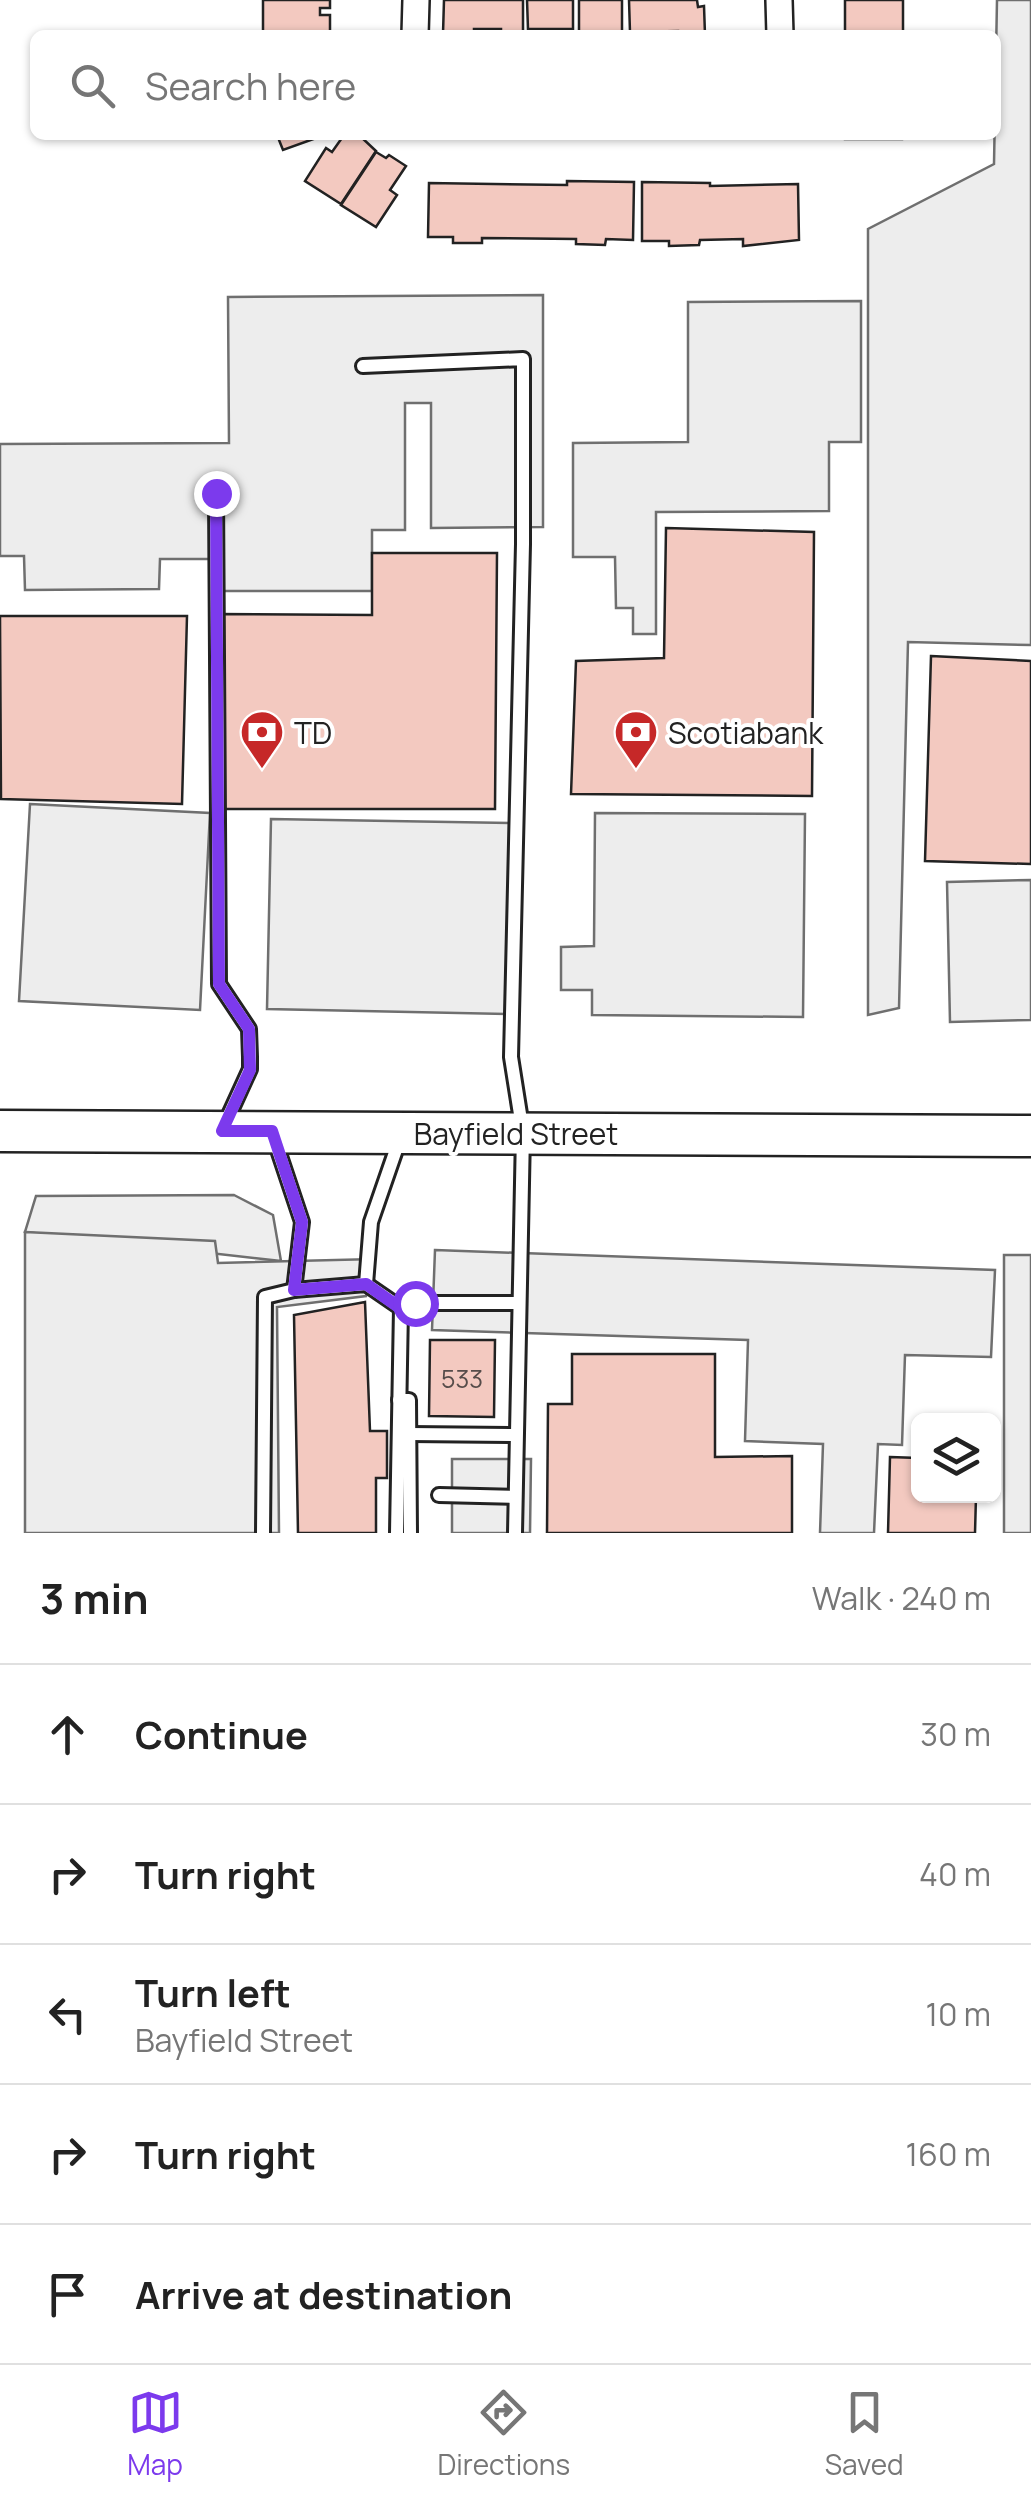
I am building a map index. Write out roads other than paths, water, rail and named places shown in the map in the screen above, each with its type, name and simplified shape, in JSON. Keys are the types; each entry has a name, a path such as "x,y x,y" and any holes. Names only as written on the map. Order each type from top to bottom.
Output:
{"main road":[{"name":"Bayfield Street","path":"0,1131 1031,1136"}],"street":[{"path":"416,0 416,30"},
{"path":"779,0 780,30"}],"lane":[{"path":"363,366 523,359 523,544 511,1057 523,1133 515,1533"},
{"path":"216,493 219,984 249,1029 250,1070 222,1131"},
{"path":"272,1131 302,1222 294,1290"},
{"path":"366,1284 372,1222 402,1132"},
{"path":"263,1533 265,1297 294,1290 366,1284 400,1308"},
{"path":"400,1308 415,1303 518,1304"},
{"path":"397,1533 400,1308"},
{"path":"399,1400 409,1400 410,1533"},
{"path":"409,1434 516,1435"},
{"path":"439,1495 514,1497"}],"place":[{"name":"TD","path":"262,770"},
{"name":"Scotiabank","path":"636,770"}]}
